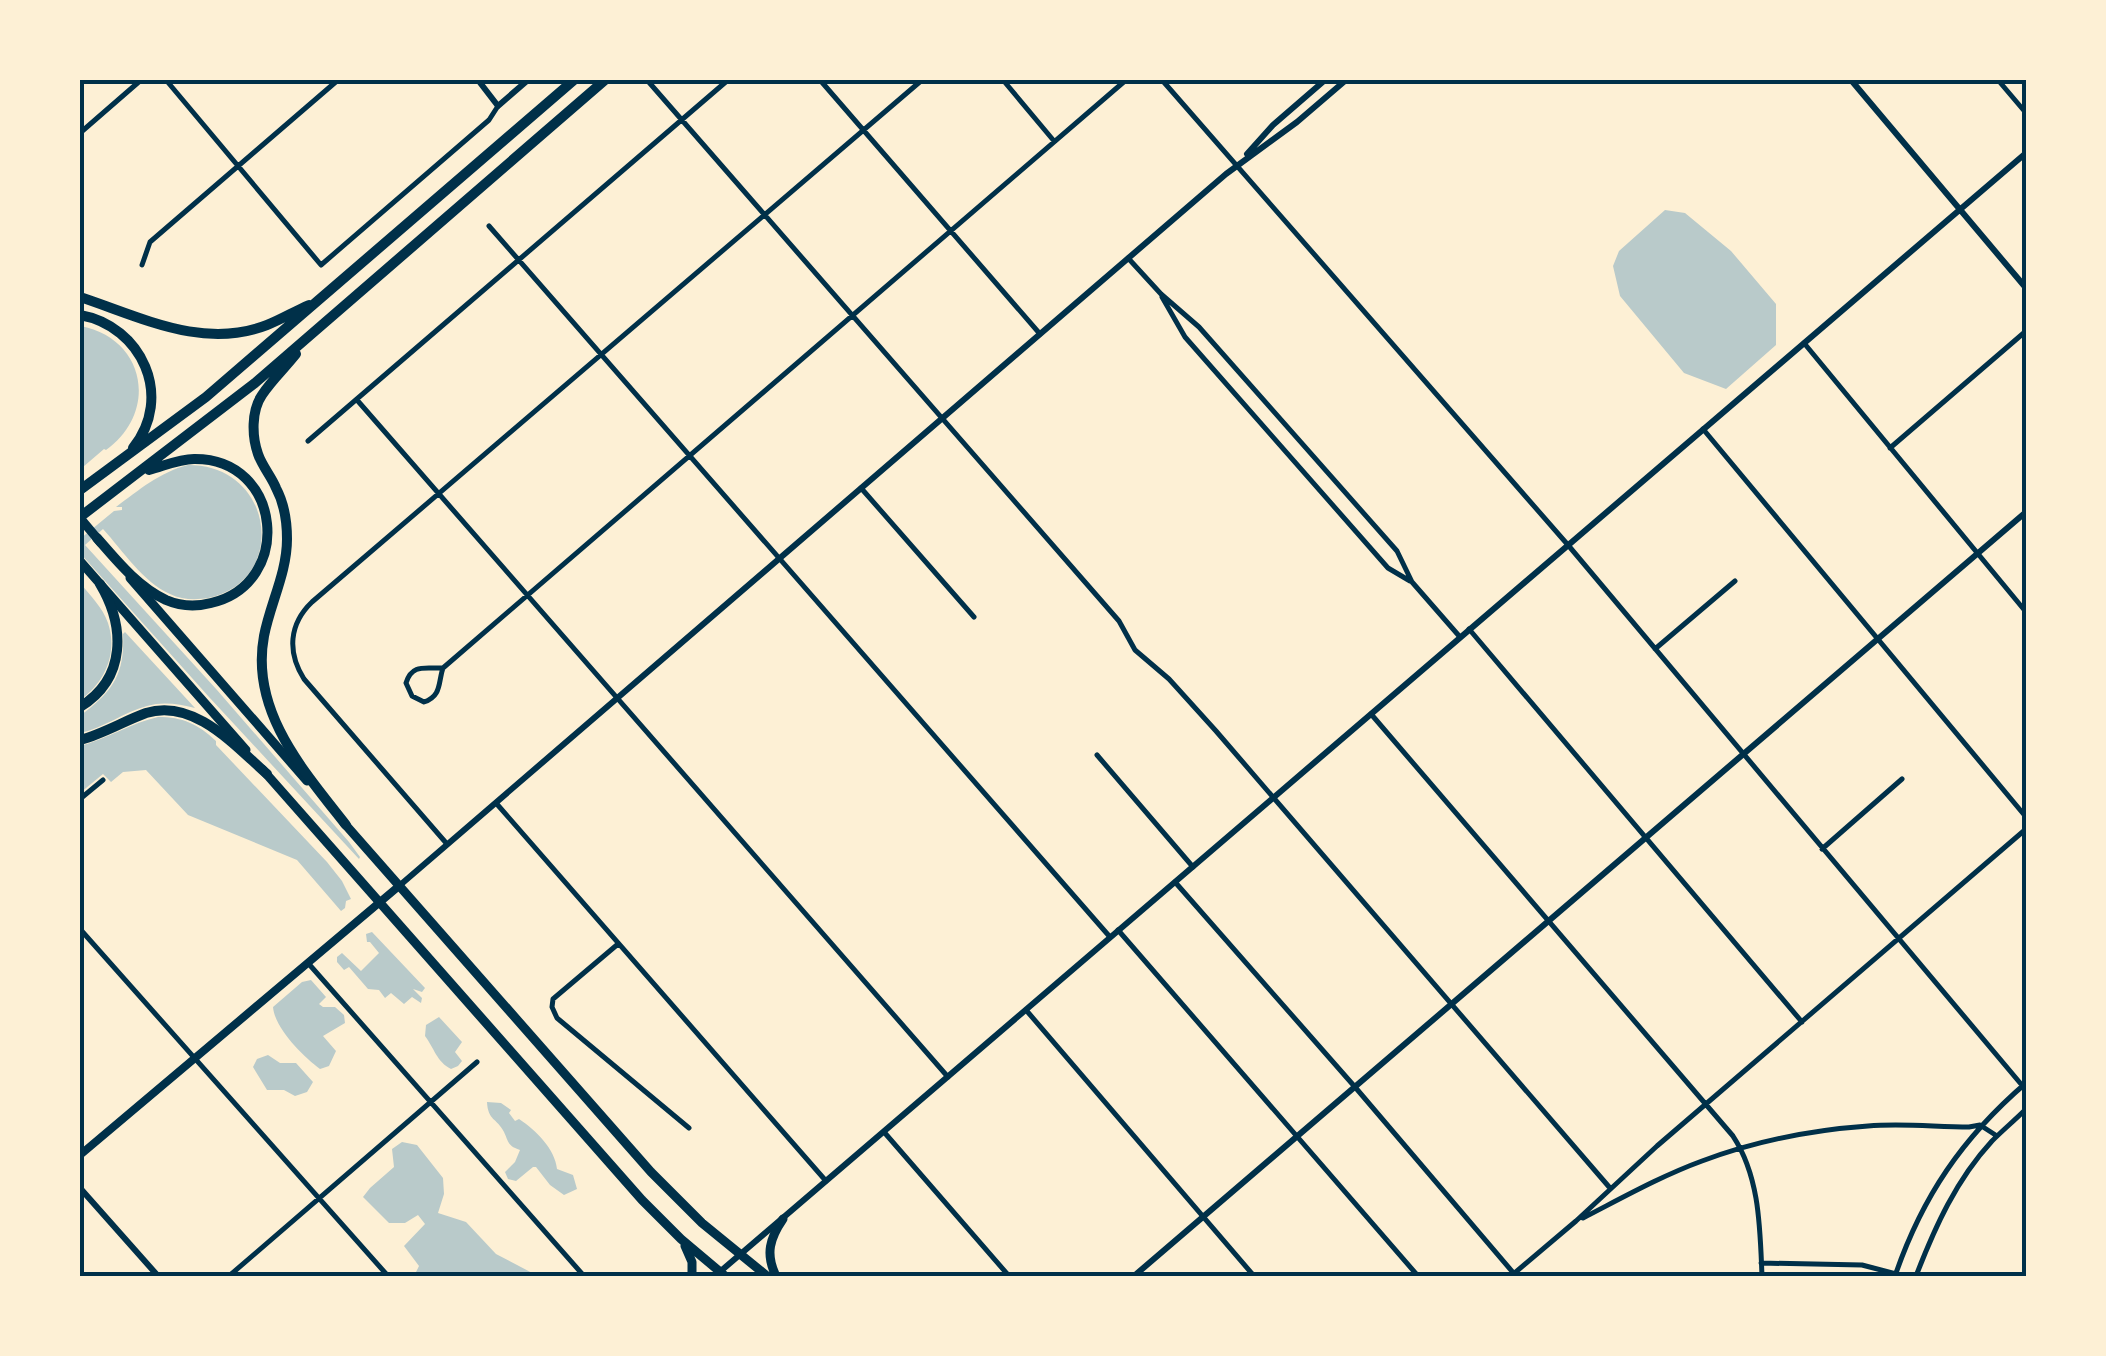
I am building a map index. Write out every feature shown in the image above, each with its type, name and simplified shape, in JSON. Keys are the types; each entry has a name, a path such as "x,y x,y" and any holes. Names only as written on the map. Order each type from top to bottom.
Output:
{"highway":[{"path":"540,109 562,80"},
{"path":"80,490 206,397 574,80"},
{"path":"139,473 183,460 221,462 238,471 254,487 266,513 268,540 258,568 243,587 209,604 183,605 165,599 118,563 80,518 306,340 606,80"},
{"path":"80,297 201,335 234,334 266,325 320,300"},
{"path":"80,315 120,330 136,349 147,372 151,396 148,421 124,458"},
{"path":"306,340 256,407 254,435 258,455 280,499 287,540 266,630 262,675 280,733 346,825"},
{"path":"97,538 650,1172 702,1224 767,1276"},
{"path":"80,562 615,1170 720,1275"},
{"path":"80,707 106,683 118,646 116,622 100,584"},
{"path":"80,740 152,711 185,712 216,730 267,774"},
{"path":"776,1276 769,1250 783,1218"},
{"path":"682,1239 692,1262 692,1276"}],"main road":[{"path":"80,1155 399,886"}],"street":[{"path":"80,133 141,80"},
{"path":"166,80 321,265 489,120 498,106 528,80"},
{"path":"142,265 150,242 338,80"},
{"path":"478,80 498,106"},
{"path":"647,80 1119,620 1135,650 1169,679 1610,1188"},
{"path":"308,441 728,80"},
{"path":"820,80 1040,334"},
{"path":"448,845 304,679 296,665 293,647 299,617 922,80"},
{"path":"1004,80 1054,141"},
{"path":"443,668 420,667 410,673 406,683 412,696 424,702 432,698 440,687 443,668 1126,80"},
{"path":"1162,80 1568,545 2025,1086 1980,1126 1932,1190 1910,1235 1898,1275 1862,1265 1761,1263"},
{"path":"1236,166 1274,125 1325,80"},
{"path":"399,886 1236,166 1346,80"},
{"path":"1850,80 2026,288"},
{"path":"1998,80 2026,113"},
{"path":"720,1275 2026,153"},
{"path":"489,226 1110,937"},
{"path":"1128,258 1161,294 1199,326 1397,551 1412,582 1460,637"},
{"path":"1161,294 1184,337 1388,568 1412,582"},
{"path":"1890,448 2026,332"},
{"path":"1804,343 2026,612"},
{"path":"357,400 948,1076"},
{"path":"1703,429 2026,816"},
{"path":"861,488 974,616"},
{"path":"1134,1276 2026,512"},
{"path":"1655,649 1736,581"},
{"path":"1469,629 1802,1022"},
{"path":"1371,714 1741,1149 1756,1196 1762,1276"},
{"path":"1097,756 1193,867"},
{"path":"1822,849 1902,778"},
{"path":"80,800 103,780"},
{"path":"496,803 827,1181"},
{"path":"1175,882 1514,1276 1706,1104 2026,830"},
{"path":"80,929 388,1276"},
{"path":"1118,930 1418,1276 1429,1276"},
{"path":"619,944 554,999 552,1007 557,1018 689,1128"},
{"path":"308,963 584,1276"},
{"path":"1026,1010 1254,1276"},
{"path":"229,1276 478,1062"},
{"path":"1916,1276 1949,1200 1997,1136 2026,1109"},
{"path":"1576,1221 1700,1161 1776,1139 1889,1125 1980,1126 1997,1136"},
{"path":"884,1132 1008,1276"},
{"path":"80,1188 158,1276"}],"shaded area":[{"path":"1665,210 1685,213 1731,251 1776,304 1776,345 1726,389 1684,373 1620,296 1613,266 1619,251"},
{"path":"80,326 102,333 119,345 138,378 134,416 123,434 83,467 84,461 80,465"},
{"path":"188,465 217,470 240,484 254,503 261,526 260,549 251,570 234,588 208,598 179,597 151,582 103,529 85,545 217,690 349,842 359,859 80,553 80,539 114,511 122,510 116,507 159,477"},
{"path":"80,583 106,617 111,645 102,676 80,700"},
{"path":"125,632 195,708 153,704 80,733 80,716 108,690 119,672"},
{"path":"158,717 190,723 216,741 342,881 351,899 346,901 345,908 341,911 297,860 188,815 146,770 123,772 111,782 103,774 80,793 80,746"},
{"path":"372,932 425,988 422,992 413,989 422,998 421,1003 412,997 404,1004 391,993 385,998 379,990 368,989 349,967 344,970 337,962 342,953 361,971 379,953 367,942 366,934"},
{"path":"311,980 326,997 319,1004 335,1007 344,1015 345,1023 323,1036 336,1051 329,1066 320,1069 284,1033 273,1007 302,982"},
{"path":"439,1017 462,1042 455,1052 462,1061 451,1069 439,1059 425,1036 426,1025"},
{"path":"268,1055 280,1063 296,1063 313,1082 307,1092 295,1096 284,1090 267,1090 253,1067 257,1059"},
{"path":"487,1102 501,1103 511,1110 515,1121 519,1119 538,1134 553,1154 557,1169 573,1175 577,1189 564,1195 536,1167 516,1181 508,1179 505,1172 520,1150 509,1144 489,1113"},
{"path":"402,1142 417,1145 443,1178 444,1194 438,1213 466,1222 496,1254 538,1276 414,1276 419,1266 404,1246 425,1224 418,1215 405,1223 389,1223 363,1197 394,1167 392,1149"}]}
